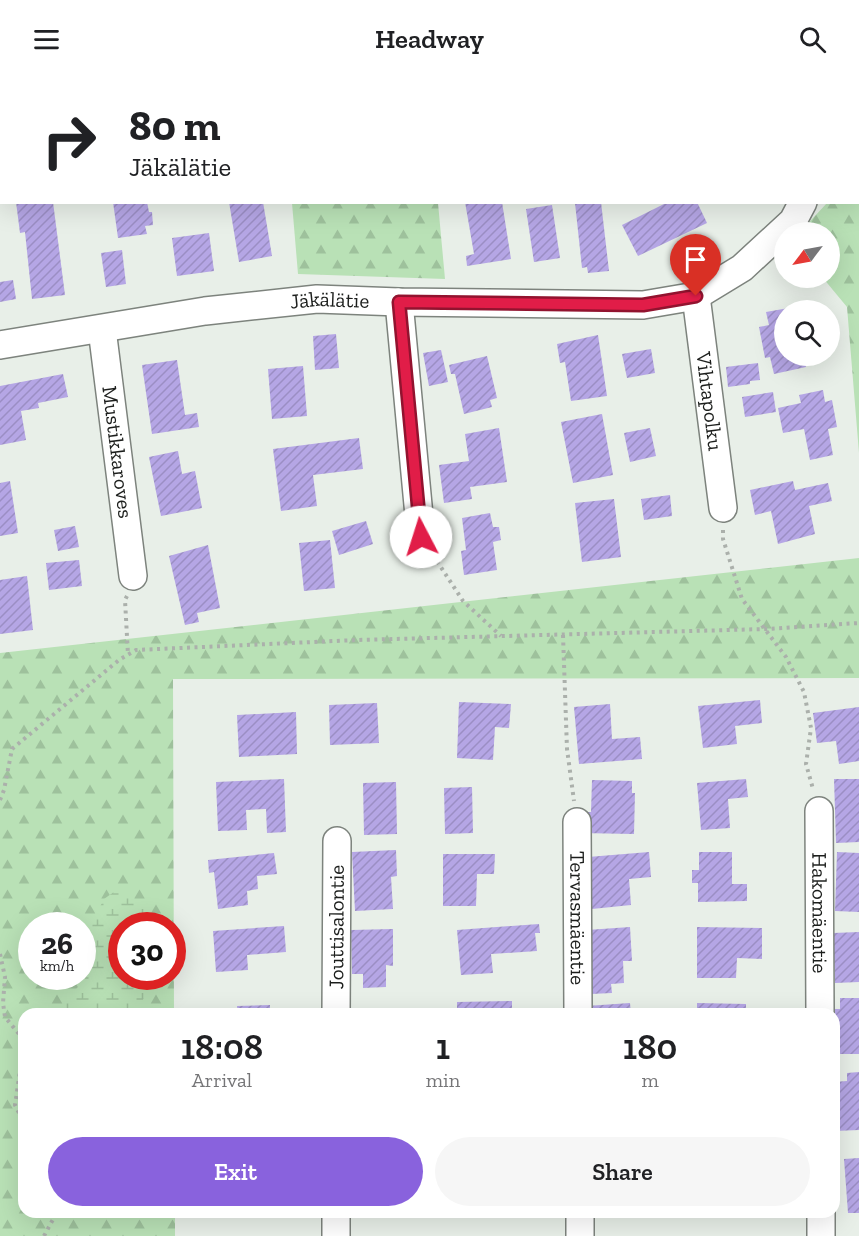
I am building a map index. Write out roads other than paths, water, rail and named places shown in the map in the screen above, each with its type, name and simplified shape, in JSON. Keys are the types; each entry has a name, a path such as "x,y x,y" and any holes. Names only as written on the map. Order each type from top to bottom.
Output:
{"street":[{"name":"Jäkälätie","path":"0,345 205,311 317,299 643,305 696,296 742,268 794,221 802,204"},
{"name":"Vihtapolku","path":"696,296 723,508"},
{"path":"399,302 421,537"},
{"name":"Mustikkaroves","path":"102,329 133,576"},
{"name":"Hakomäentie","path":"819,811 820,1008"},
{"name":"Tervasmäentie","path":"577,822 578,1008"},
{"name":"Jouttisalontie","path":"336,1008 337,841"},
{"path":"336,1218 336,1236"},
{"path":"579,1218 580,1236"},
{"path":"821,1218 821,1236"}]}
